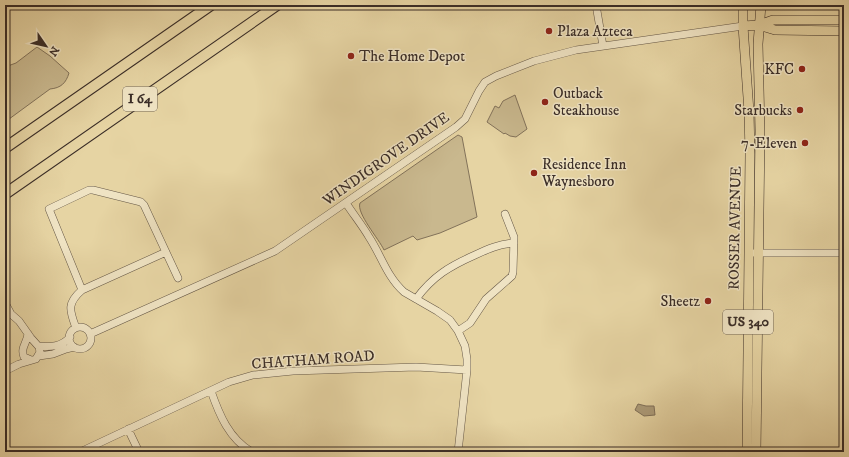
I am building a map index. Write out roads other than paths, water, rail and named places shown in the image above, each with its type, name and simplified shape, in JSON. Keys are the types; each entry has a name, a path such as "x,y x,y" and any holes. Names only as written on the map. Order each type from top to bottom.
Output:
{"highway":[{"name":"I 64","path":"5,148 211,5"},
{"name":"I 64","path":"5,194 277,5"}],"main road":[{"name":"ROSSER AVENUE","path":"743,5 749,119 747,452"},
{"name":"ROSSER AVENUE","path":"756,452 761,5"},
{"path":"743,26 760,25 773,20 844,20"},
{"path":"760,25 775,30 844,31"}],"street":[{"path":"596,5 603,46"},
{"name":"WINDIGROVE DRIVE","path":"90,334 275,252 461,123 468,114 479,91 489,79 518,66 548,56 576,50 743,26"},
{"path":"82,290 49,209 85,192 93,190 141,202 144,205 178,278"},
{"path":"346,203 370,237 383,264 394,282 404,292 444,316 458,331 465,346 467,370 458,452"},
{"path":"458,331 470,323 486,299 512,276 514,243 513,232 505,214"},
{"path":"416,299 434,278 451,266 497,246 514,243"},
{"path":"76,328 70,305 72,300 82,290 166,252"},
{"path":"748,253 844,253"},
{"path":"5,303 11,314 19,321 37,344 40,349 39,356"},
{"path":"5,371 19,364 36,359 39,356 53,354 66,348 74,347 81,349 87,346 91,341 90,334 84,328 76,328 67,340 60,344 49,346 30,342 26,344"},
{"path":"19,364 23,355 22,350 26,344 28,334"},
{"path":"70,336 70,342 74,347"},
{"path":"23,355 31,360"},
{"name":"CHATHAM ROAD","path":"80,452 211,391 239,379 263,373 416,366 467,370"},
{"path":"211,391 230,432 240,444 252,452"},
{"path":"128,429 139,452"}],"place":[{"name":"Plaza Azteca","path":"549,31"},
{"name":"The Home Depot","path":"351,56"},
{"name":"KFC","path":"802,69"},
{"name":"Outback Steakhouse","path":"545,102"},
{"name":"Starbucks","path":"800,110"},
{"name":"7-Eleven","path":"805,143"},
{"name":"Residence Inn Waynesboro","path":"534,173"},
{"name":"Sheetz","path":"708,301"}]}
